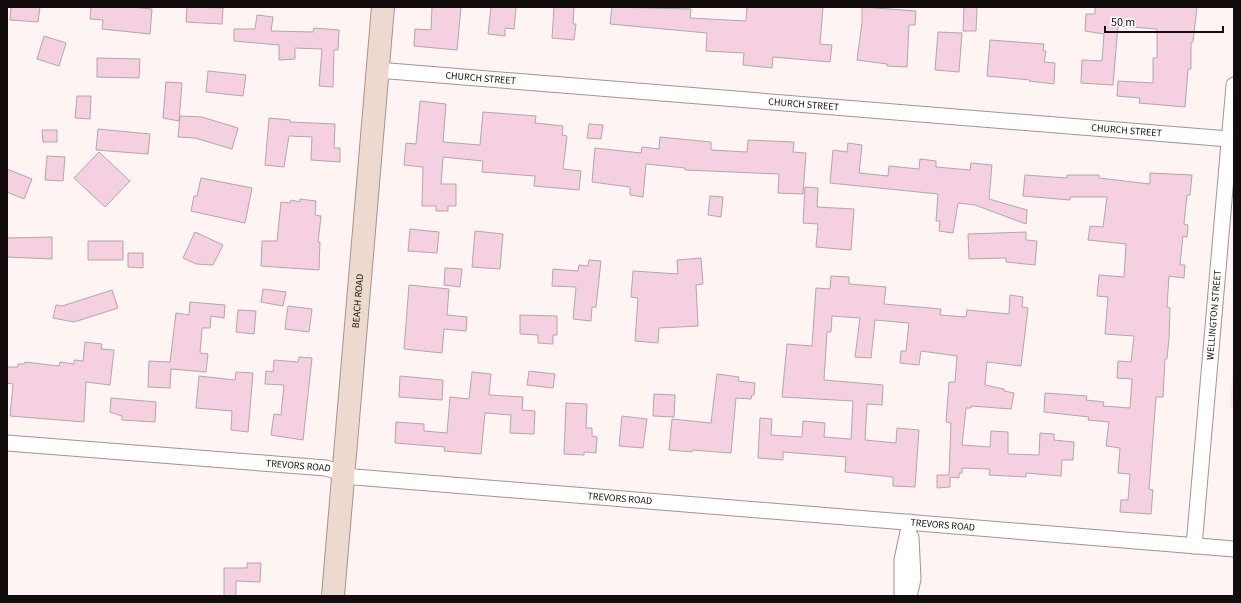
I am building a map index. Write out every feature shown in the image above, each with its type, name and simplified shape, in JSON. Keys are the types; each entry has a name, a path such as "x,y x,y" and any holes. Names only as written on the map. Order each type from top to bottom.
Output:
{"street":[{"name":"BEACH ROAD","path":"333,596 383,7"},
{"name":"CHURCH STREET","path":"377,70 1229,138"},
{"name":"WELLINGTON STREET","path":"1194,546 1234,85"},
{"name":"TREVORS ROAD","path":"7,443 318,468 363,477 1234,549"},
{"path":"902,596 904,546 910,522"},
{"path":"909,596 912,579 913,556 910,522"}],"shaded area":[{"path":"1234,358 1234,407 1230,407"}],"building":[{"path":"11,7 40,7 38,22 10,20"},
{"path":"91,7 131,7 152,9 150,34 102,29 103,20 90,19"},
{"path":"187,7 223,8 222,24 186,22"},
{"path":"432,7 461,7 457,50 414,46 415,29 431,30"},
{"path":"491,7 516,7 514,29 505,28 505,36 488,34"},
{"path":"554,7 574,7 573,24 576,24 574,40 552,38"},
{"path":"612,7 691,9 690,18 746,21 747,7 823,7 820,44 832,45 830,62 773,57 772,68 743,65 744,53 706,51 707,33 610,24"},
{"path":"862,7 916,11 915,25 909,25 907,67 887,66 887,64 857,60 862,23"},
{"path":"964,7 977,7 976,31 963,31"},
{"path":"1095,7 1197,7 1193,42 1191,42 1191,69 1188,69 1185,107 1139,103 1140,98 1117,96 1118,81 1153,83 1153,58 1157,58 1157,29 1118,26 1113,85 1081,83 1082,60 1102,61 1104,34 1085,31 1086,14 1095,14"},
{"path":"257,15 273,17 271,31 313,32 314,28 339,30 338,50 334,50 333,87 319,86 322,49 295,48 295,59 279,60 279,45 234,41 234,29 255,29"},
{"path":"938,32 962,33 959,72 935,70"},
{"path":"44,36 66,43 59,66 37,59"},
{"path":"990,40 1044,44 1043,51 1046,51 1044,62 1055,63 1054,84 987,76"},
{"path":"97,58 140,59 139,78 97,77"},
{"path":"208,71 246,75 243,96 206,92"},
{"path":"166,82 182,83 179,121 163,118"},
{"path":"77,96 91,96 90,119 75,118"},
{"path":"420,101 446,104 443,142 480,145 483,112 536,116 535,123 563,126 562,135 567,136 563,169 581,171 579,190 534,186 535,176 482,172 483,161 443,157 441,184 456,184 456,206 448,206 448,211 436,211 436,206 422,206 423,167 404,165 406,143 416,144"},
{"path":"180,116 202,117 238,128 232,149 195,138 178,137"},
{"path":"269,118 290,120 290,122 335,124 334,148 340,148 340,162 311,160 312,137 289,136 284,167 265,165"},
{"path":"589,124 603,125 601,139 587,138"},
{"path":"98,129 150,134 148,154 96,150"},
{"path":"42,130 57,130 57,142 43,142"},
{"path":"660,137 711,142 711,150 747,152 748,140 794,142 793,152 806,153 803,194 778,193 779,174 685,170 685,168 646,164 643,197 630,195 630,187 592,182 595,148 641,153 642,147 659,149"},
{"path":"848,143 862,145 859,173 888,176 889,166 919,169 920,159 936,161 936,167 970,170 971,163 992,165 989,199 1027,210 1026,224 975,205 958,203 953,233 939,231 940,221 936,221 938,194 830,183 833,150 847,152"},
{"path":"99,152 130,181 105,207 74,178"},
{"path":"47,156 65,157 63,181 45,180"},
{"path":"7,169 32,179 24,199 7,192"},
{"path":"1150,173 1192,175 1190,195 1187,195 1184,224 1188,225 1187,237 1183,236 1180,265 1185,265 1184,278 1169,276 1167,307 1170,308 1169,338 1167,359 1165,359 1163,397 1156,397 1149,489 1153,490 1151,514 1120,512 1121,500 1128,500 1130,474 1118,473 1120,448 1106,446 1109,422 1088,420 1089,417 1044,412 1045,393 1087,396 1086,400 1104,402 1103,406 1130,408 1132,379 1117,378 1118,361 1131,362 1134,336 1105,334 1108,297 1097,296 1099,275 1124,277 1126,244 1088,240 1090,226 1103,227 1107,197 1070,197 1070,200 1023,196 1025,175 1067,178 1067,175 1099,175 1099,178 1150,184"},
{"path":"201,178 252,188 245,223 191,211 194,196 197,196"},
{"path":"805,187 818,188 817,207 854,209 851,250 816,247 818,224 803,223"},
{"path":"710,196 723,197 721,217 708,215"},
{"path":"300,199 316,201 315,215 321,216 318,242 320,242 319,270 261,266 262,241 277,241 281,202 290,203 291,200 300,202"},
{"path":"410,229 439,232 437,253 408,251"},
{"path":"475,231 503,234 500,269 472,267"},
{"path":"195,232 223,245 213,265 196,264 183,258"},
{"path":"1026,232 1026,240 1037,241 1035,265 1006,262 1006,258 969,259 968,234"},
{"path":"52,237 52,259 7,257 7,238"},
{"path":"88,241 123,241 123,260 88,260"},
{"path":"128,253 143,253 143,268 128,267"},
{"path":"701,258 703,284 696,285 698,326 659,328 658,343 635,341 638,298 631,297 633,271 678,274 677,260"},
{"path":"589,260 601,261 596,307 592,307 591,321 573,319 576,287 552,286 553,269 578,271 579,265 588,266"},
{"path":"445,268 462,269 460,287 444,285"},
{"path":"831,276 849,277 849,284 886,287 884,304 941,309 940,315 966,317 967,310 1009,314 1010,295 1023,297 1022,307 1028,308 1021,366 987,362 985,385 1014,393 1011,409 971,406 971,408 966,408 962,445 990,447 991,431 1008,432 1008,454 1039,455 1040,433 1054,434 1054,440 1074,442 1073,460 1062,460 1061,476 1026,473 1026,477 989,475 990,469 962,468 962,473 959,473 959,478 950,477 950,487 937,488 937,475 949,475 951,423 946,422 949,382 955,382 957,356 921,351 919,365 900,363 901,351 906,351 909,323 875,320 871,358 855,357 860,318 832,316 831,332 827,332 824,380 883,385 882,405 867,404 865,440 896,443 897,428 919,430 915,487 893,486 893,477 845,472 846,457 783,452 783,460 758,458 760,418 772,419 771,435 802,437 803,421 825,423 824,437 851,439 853,401 782,397 787,344 812,346 816,288 830,289"},
{"path":"409,285 449,289 447,315 467,317 466,331 444,329 442,353 404,349"},
{"path":"263,289 286,292 283,306 261,302"},
{"path":"112,290 118,308 74,322 53,318 56,305 62,306"},
{"path":"190,302 225,305 224,318 211,316 210,328 202,328 200,353 208,354 206,372 171,369 170,388 148,387 149,361 170,362 176,313 189,315"},
{"path":"288,306 312,309 309,332 285,329"},
{"path":"238,310 256,311 254,334 236,332"},
{"path":"520,315 557,316 557,335 553,335 553,344 538,343 538,335 520,334"},
{"path":"85,342 102,344 101,349 114,350 110,385 86,382 84,422 10,416 13,384 7,383 7,367 18,367 18,364 24,364 25,362 59,366 60,362 74,364 74,360 83,361"},
{"path":"299,357 312,358 303,440 271,435 274,414 281,415 284,385 265,384 266,371 273,372 274,360 298,362"},
{"path":"529,371 555,374 553,388 527,385"},
{"path":"236,372 253,373 248,432 231,430 232,411 196,408 199,376 235,380"},
{"path":"472,372 491,374 489,395 523,397 522,410 535,411 534,434 510,433 511,415 485,413 481,454 444,451 445,447 395,443 396,422 424,424 424,431 447,433 450,397 469,399"},
{"path":"717,374 739,377 738,381 755,383 754,395 752,395 751,399 736,398 731,453 669,450 672,419 711,423"},
{"path":"400,376 443,380 442,400 399,397"},
{"path":"654,394 675,395 674,417 653,416"},
{"path":"111,398 156,402 155,422 122,420 122,416 110,412"},
{"path":"566,403 587,404 586,428 592,428 592,436 597,437 596,453 584,452 584,455 564,454"},
{"path":"622,416 647,419 643,448 619,446"},
{"path":"247,563 261,563 260,582 236,581 236,596 224,596 224,568 247,568"}]}
